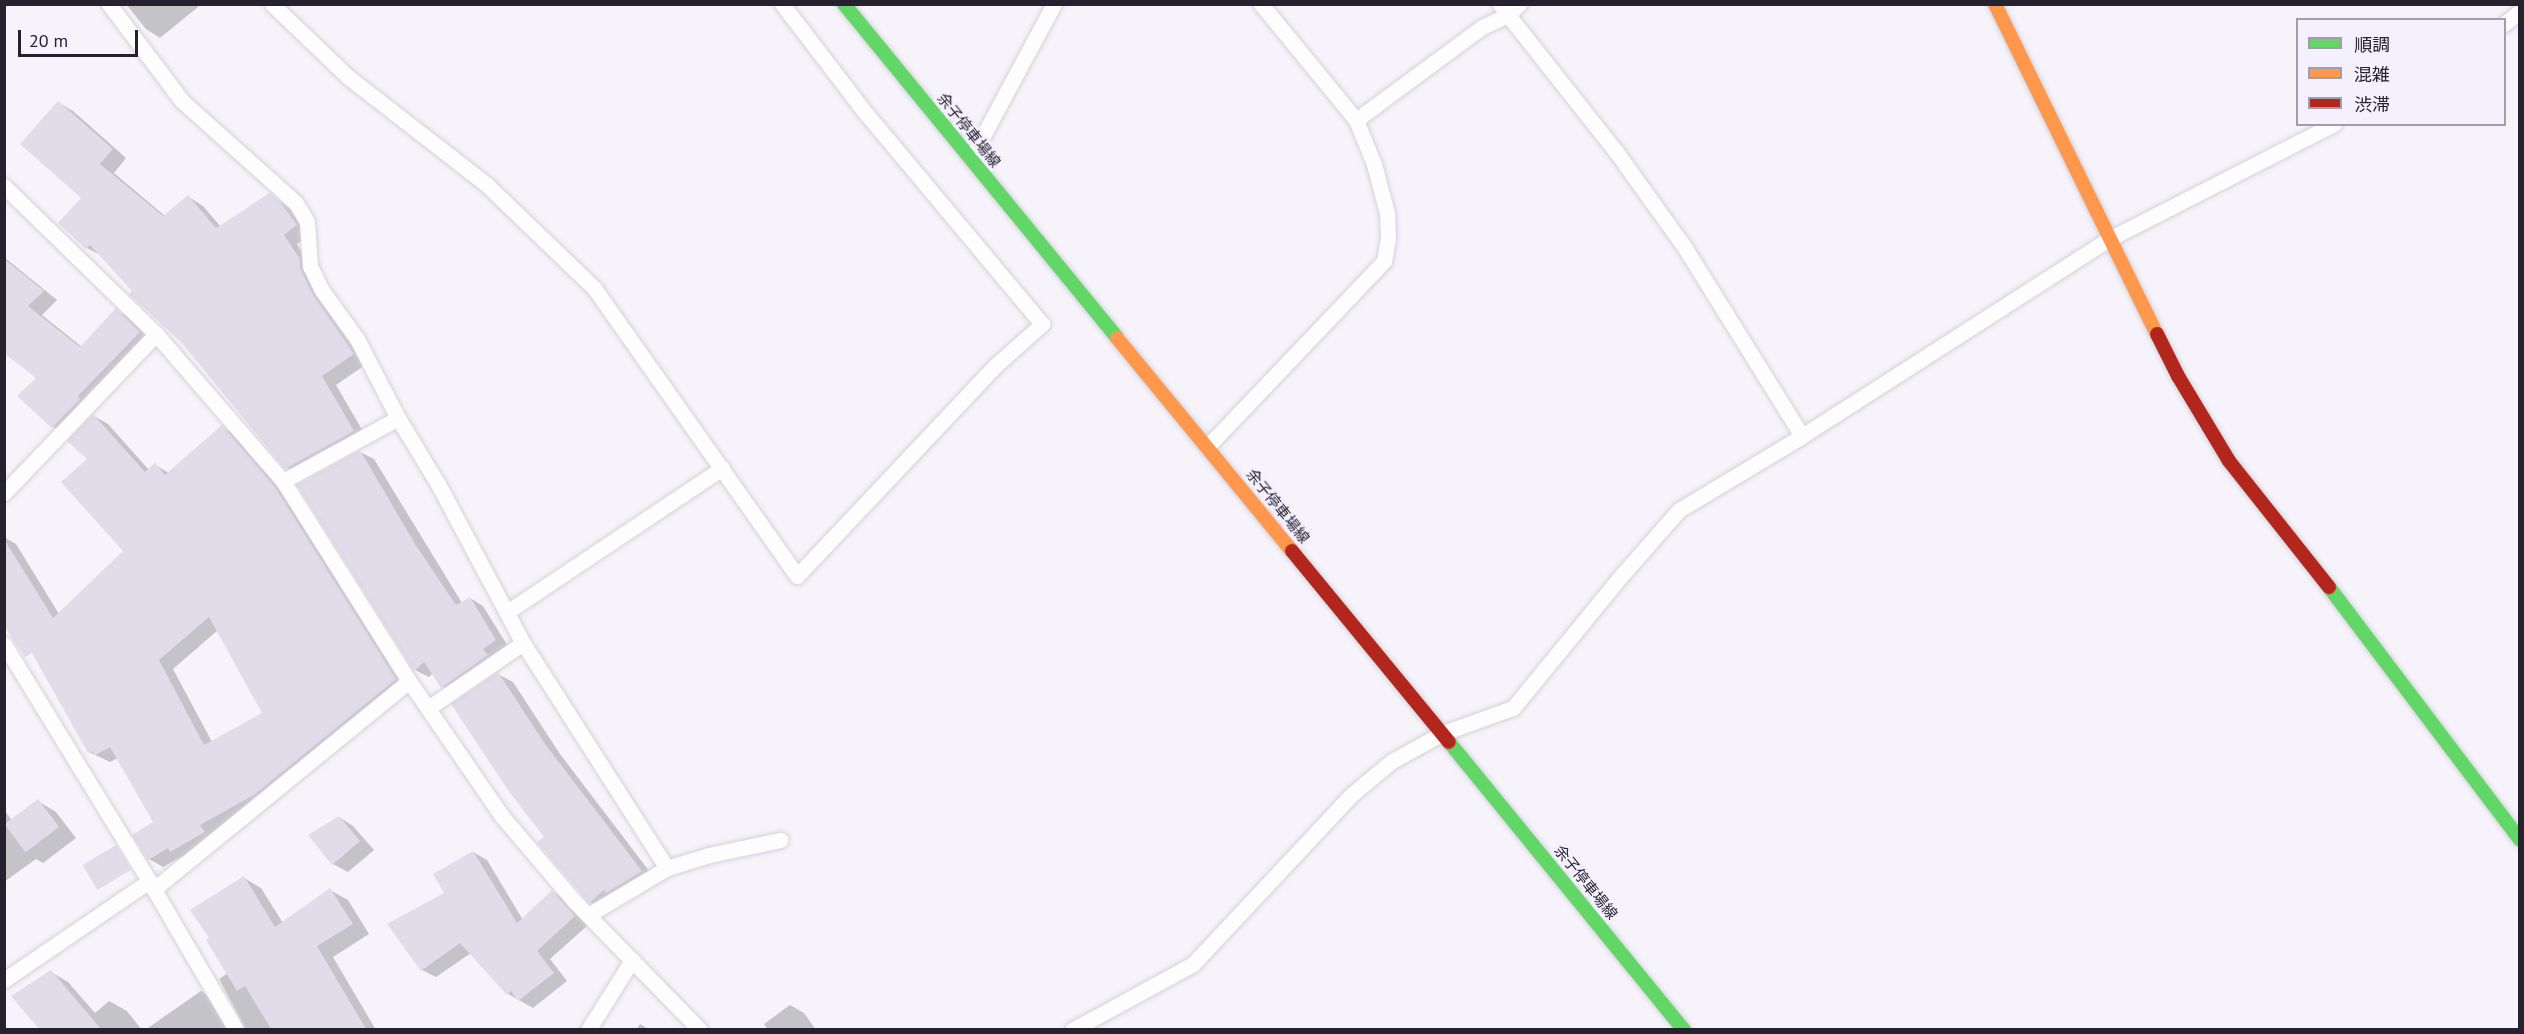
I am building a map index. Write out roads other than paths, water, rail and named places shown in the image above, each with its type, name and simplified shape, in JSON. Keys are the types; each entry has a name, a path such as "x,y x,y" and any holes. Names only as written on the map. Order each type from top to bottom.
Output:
{"main road":[{"name":"余子停車場線","path":"844,4 1684,1029"},
{"path":"1995,4 2178,376 2229,461 2327,584 2520,840"}],"lane":[{"path":"109,4 193,113 295,202 307,222 310,266 314,277 357,339 398,418 438,484 523,643 667,868"},
{"path":"272,4 348,77 487,185 594,288 797,576 996,365 1042,324 867,115 782,4"},
{"path":"971,158 1054,4"},
{"path":"1207,447 1384,261 1387,213 1374,164 1356,120 1261,4"},
{"path":"1356,120 1509,8 1678,239 1802,436"},
{"path":"2506,23 2520,11"},
{"path":"1072,1029 1193,964 1350,796 1392,761 1443,734 1513,708 1622,575 1679,510 1802,436 2109,239 2330,126"},
{"path":"4,186 156,334 283,481 409,681 501,815 588,915 700,1029"},
{"path":"4,493 156,334"},
{"path":"283,481 398,418"},
{"path":"507,612 722,468"},
{"path":"428,708 523,643"},
{"path":"4,644 152,885 236,1029"},
{"path":"4,980 152,885 409,681"},
{"path":"588,915 667,868 709,855 780,840"},
{"path":"588,1029 632,960"}]}
